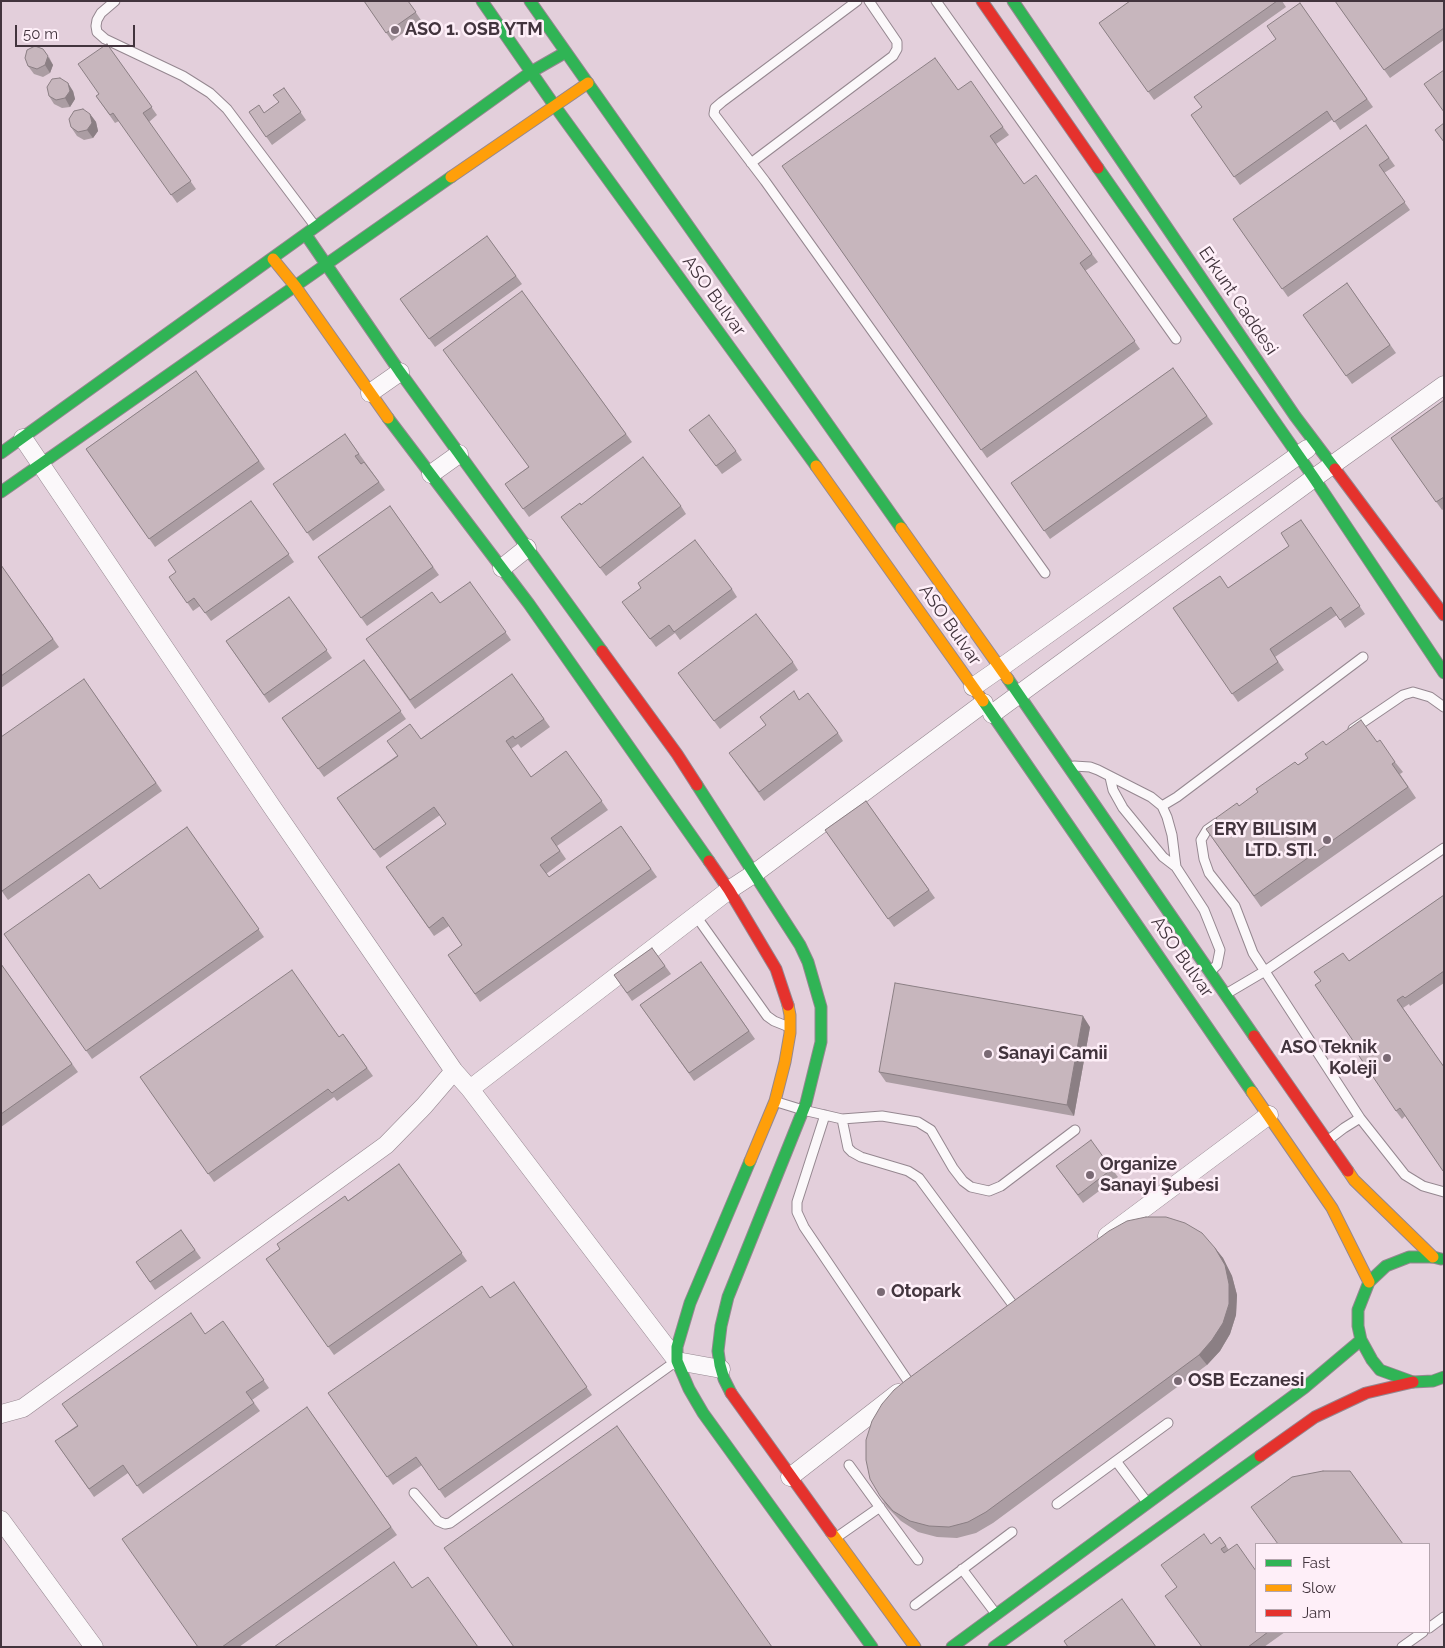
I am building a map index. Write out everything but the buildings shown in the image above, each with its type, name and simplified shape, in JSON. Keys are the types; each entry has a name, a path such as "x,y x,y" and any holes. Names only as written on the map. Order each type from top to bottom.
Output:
{"street":[{"name":"ASO Bulvar","path":"482,1 554,105 854,519 973,687 1332,1208 1369,1282"},
{"name":"ASO Bulvar","path":"530,1 999,670 1069,766 1354,1180 1438,1259"},
{"path":"982,1 1314,478 1444,673"},
{"name":"Erkunt Caddesi","path":"1013,1 1295,416 1444,615"},
{"path":"1,453 531,72 566,52"},
{"path":"1,492 588,83"},
{"path":"306,234 400,372 677,754 755,873 800,945 808,962 821,1007 821,1042 815,1070 803,1110 728,1297 721,1326 718,1351 724,1379 732,1395 914,1647"},
{"path":"272,259 295,286 370,393 529,604 729,890 776,969 784,990 790,1015 790,1027 785,1062 775,1101 690,1303 677,1347 677,1360"},
{"path":"370,393 400,372"},
{"path":"470,1088 729,890 988,709 1018,695 1444,385"},
{"path":"23,438 272,807 454,1071 470,1088 677,1360 689,1389 703,1413 872,1647"},
{"path":"973,687 1316,443"},
{"path":"431,474 459,454"},
{"path":"502,568 527,548"},
{"path":"1,1414 23,1408 386,1146 454,1071"},
{"path":"1090,1248 1269,1115"},
{"path":"1413,1382 1380,1370 1372,1360 1361,1340 1358,1326 1358,1310 1369,1282 1386,1266 1409,1257 1438,1259"},
{"path":"997,1317 1028,1293"},
{"path":"952,1647 1304,1388 1361,1340"},
{"path":"677,1360 721,1369"},
{"path":"790,1477 926,1372"},
{"path":"994,1647 1315,1417 1366,1393 1413,1382 1438,1382"},
{"path":"1,1520 94,1647"}],"lane":[{"path":"114,1 101,13 97,20 97,32 105,39 184,76 210,93 226,109 316,227"},
{"path":"858,1 715,108 714,114 751,162 1045,573"},
{"path":"751,162 893,56 897,49 897,42 869,1"},
{"path":"936,1 1176,339"},
{"path":"1162,806 1177,797 1363,657"},
{"path":"1346,734 1402,695 1413,692 1430,697 1444,708"},
{"path":"1069,766 1090,767 1151,797 1162,806 1172,835 1176,867"},
{"path":"1110,777 1113,790 1127,814 1163,857 1176,867 1204,910 1218,944 1219,961 1211,972"},
{"path":"1224,819 1207,830 1201,840 1204,859 1209,873 1235,906 1253,953 1360,1118 1405,1175 1422,1186 1444,1192"},
{"path":"1226,994 1265,971 1444,848"},
{"path":"696,916 768,1016 782,1025 790,1027"},
{"path":"775,1101 803,1110 842,1118 882,1116 918,1122 931,1130 953,1168 963,1181 971,1187 989,1191 1001,1186 1075,1130"},
{"path":"825,1115 796,1202 797,1212 804,1227 910,1384"},
{"path":"842,1118 848,1148 861,1156 908,1171 918,1178 1013,1305"},
{"path":"1327,1142 1360,1118"},
{"path":"414,1493 438,1521 445,1524 450,1523 677,1360"},
{"path":"1057,1504 1168,1423"},
{"path":"1116,1461 1147,1504"},
{"path":"848,1465 918,1560"},
{"path":"835,1539 880,1507"},
{"path":"915,1605 1012,1532"},
{"path":"962,1569 996,1614"},
{"path":"1430,1627 1444,1617"},
{"path":"1402,1647 1422,1633"}],"traffic: fast":[{"path":"482,1 554,105 816,466"},
{"path":"530,1 901,528"},
{"path":"1013,1 1295,416 1335,469"},
{"path":"1,453 531,72 566,52"},
{"path":"1098,168 1314,478 1444,673"},
{"path":"1,492 451,177"},
{"path":"306,235 400,372 602,651"},
{"path":"388,418 529,604 709,861"},
{"path":"1008,679 1254,1036"},
{"path":"983,701 1252,1092"},
{"path":"697,785 800,945 808,962 821,1007 821,1042 806,1103 728,1297 721,1326 718,1351 720,1365 731,1393"},
{"path":"750,1161 690,1303 677,1347 677,1361 689,1389 703,1413 872,1647"},
{"path":"1441,1259 1409,1257 1386,1266 1369,1282 1358,1310 1358,1326 1361,1340 1380,1370 1413,1382 1433,1381 1444,1377"},
{"path":"952,1647 1304,1388 1361,1340"},
{"path":"994,1647 1260,1456"}],"traffic: slow":[{"path":"451,177 588,83"},
{"path":"273,259 295,286 388,418"},
{"path":"816,466 983,701"},
{"path":"901,528 1008,679"},
{"path":"750,1161 775,1101 785,1062 790,1033 788,1005"},
{"path":"1252,1092 1332,1208 1369,1282"},
{"path":"1348,1171 1354,1180 1433,1257"},
{"path":"831,1532 915,1647"}],"traffic: jam":[{"path":"982,1 1098,168"},
{"path":"1335,469 1444,615"},
{"path":"602,651 677,754 697,785"},
{"path":"709,861 729,890 776,969 788,1005"},
{"path":"1254,1036 1348,1171"},
{"path":"1260,1456 1315,1417 1366,1393 1413,1382"},
{"path":"731,1393 831,1532"}],"place":[{"name":"ASO 1. OSB YTM","path":"395,30"},
{"name":"ERY BILISIM LTD. STI.","path":"1327,840"},
{"name":"Sanayi Camii","path":"988,1054"},
{"name":"ASO Teknik Koleji","path":"1387,1058"},
{"name":"Organize Sanayi Şubesi","path":"1090,1175"},
{"name":"Otopark","path":"881,1292"},
{"name":"OSB Eczanesi","path":"1178,1381"}]}
